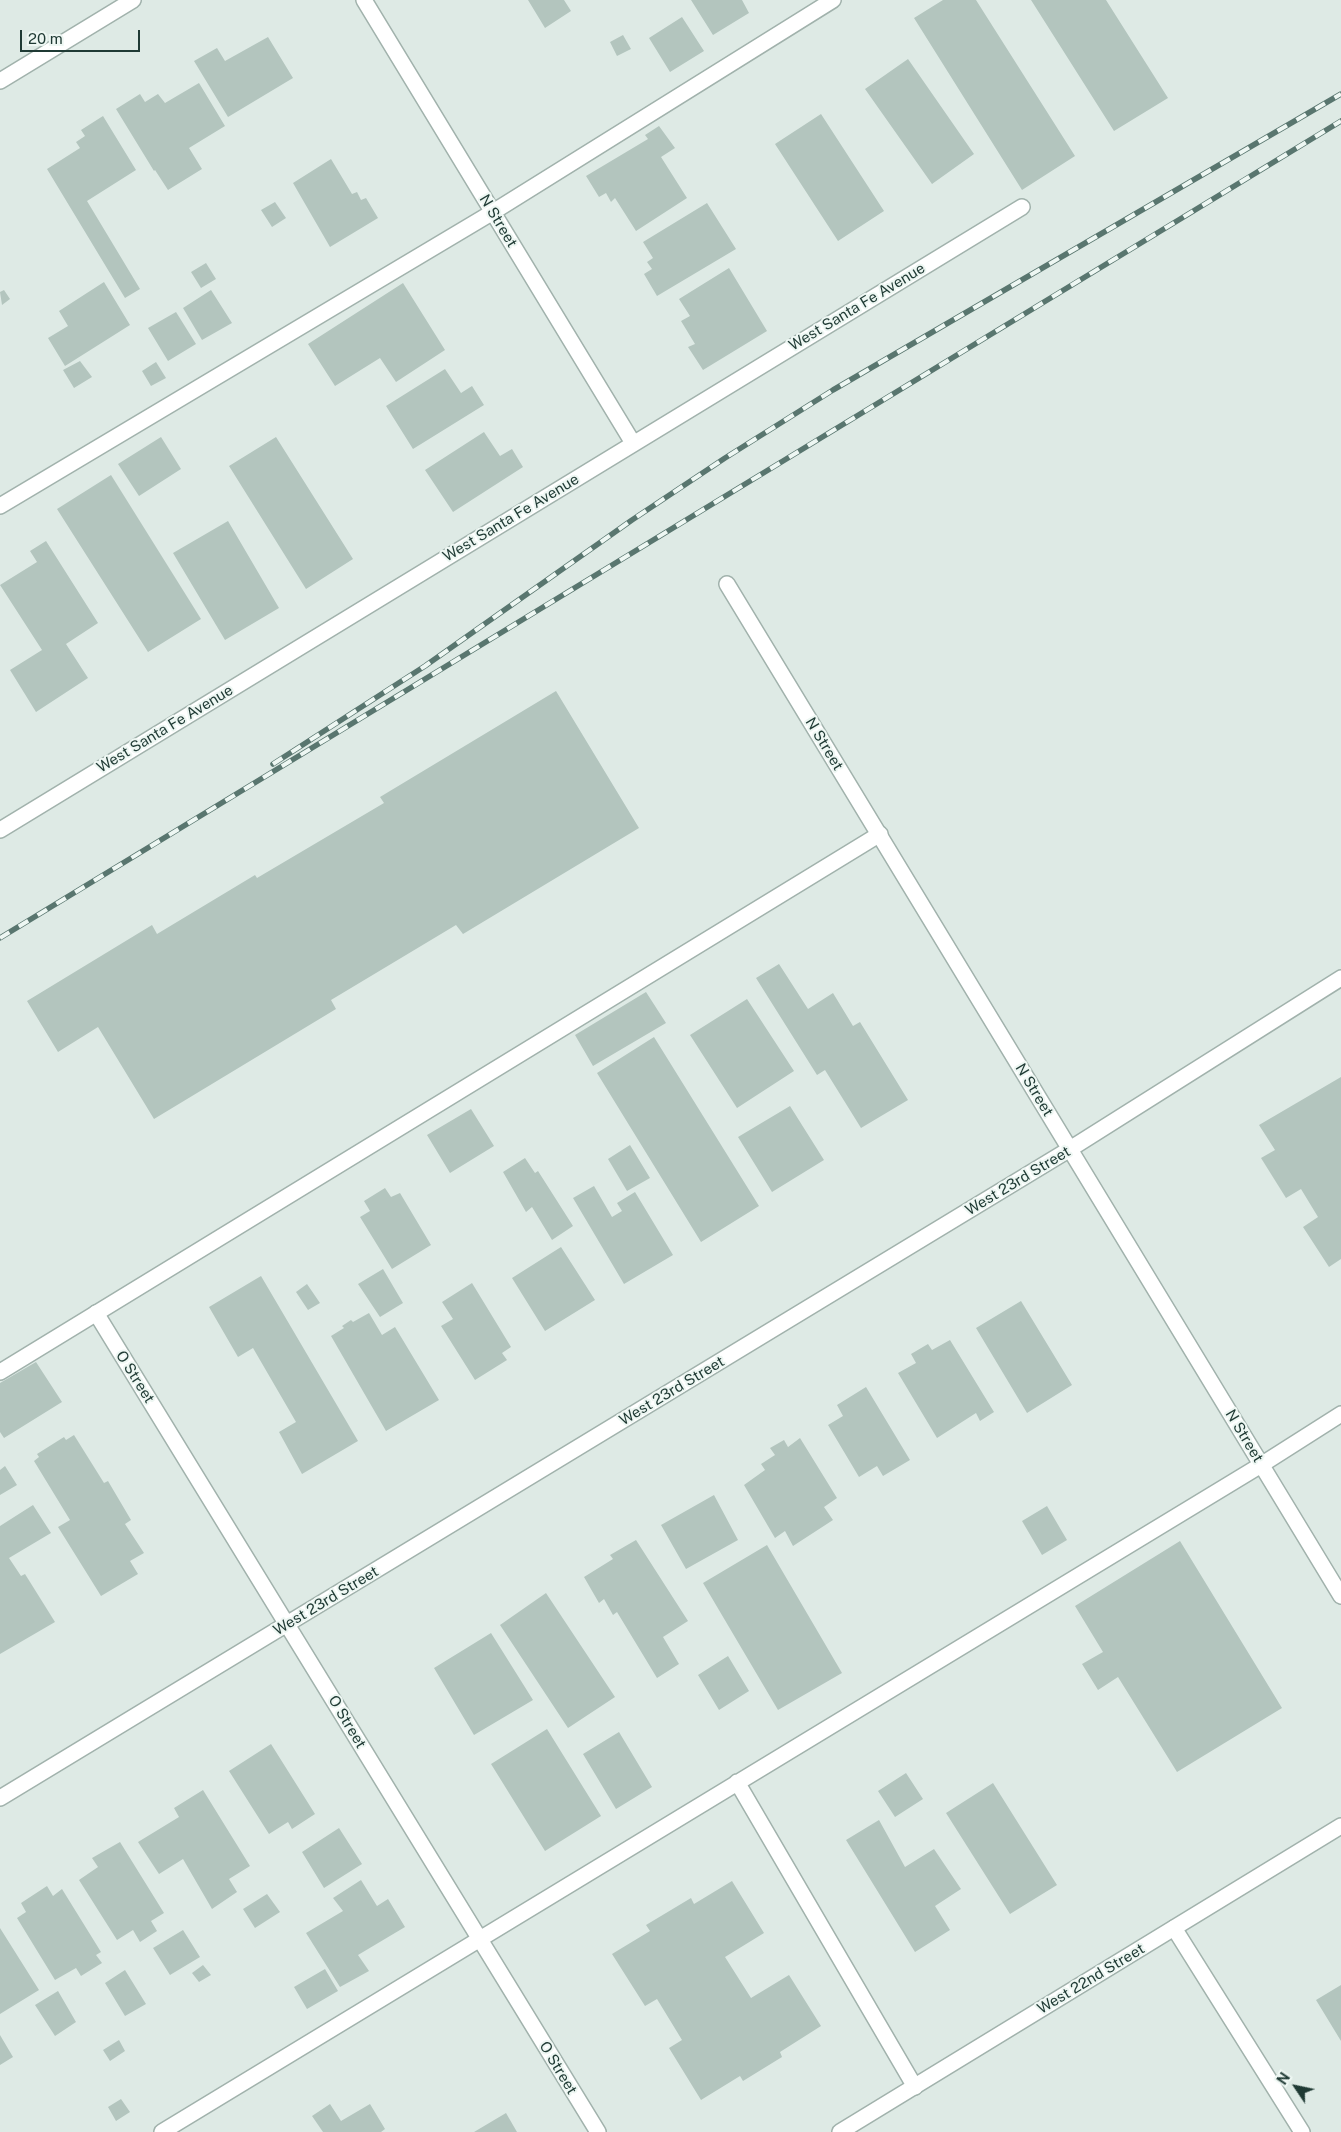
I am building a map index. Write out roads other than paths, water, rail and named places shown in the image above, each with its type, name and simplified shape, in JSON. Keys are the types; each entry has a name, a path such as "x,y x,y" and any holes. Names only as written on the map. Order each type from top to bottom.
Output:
{"street":[{"path":"0,81 133,0"},
{"name":"N Street","path":"364,0 633,443"},
{"path":"0,506 493,212 834,0"},
{"name":"West Santa Fe Avenue","path":"0,830 1022,207"},
{"name":"N Street","path":"727,584 1341,1596"},
{"path":"0,1372 880,834"},
{"name":"West 23rd Street","path":"0,1798 1070,1150 1341,978"},
{"name":"O Street","path":"96,1313 598,2132"},
{"path":"162,2132 1262,1464 1341,1414"},
{"path":"737,1782 915,2086"},
{"name":"West 22nd Street","path":"840,2132 1341,1826"},
{"path":"1174,1928 1302,2132"}],"railway":[{"path":"273,764 425,666 632,520 725,458 833,390 1341,94"},
{"path":"0,938 1341,121"}]}
